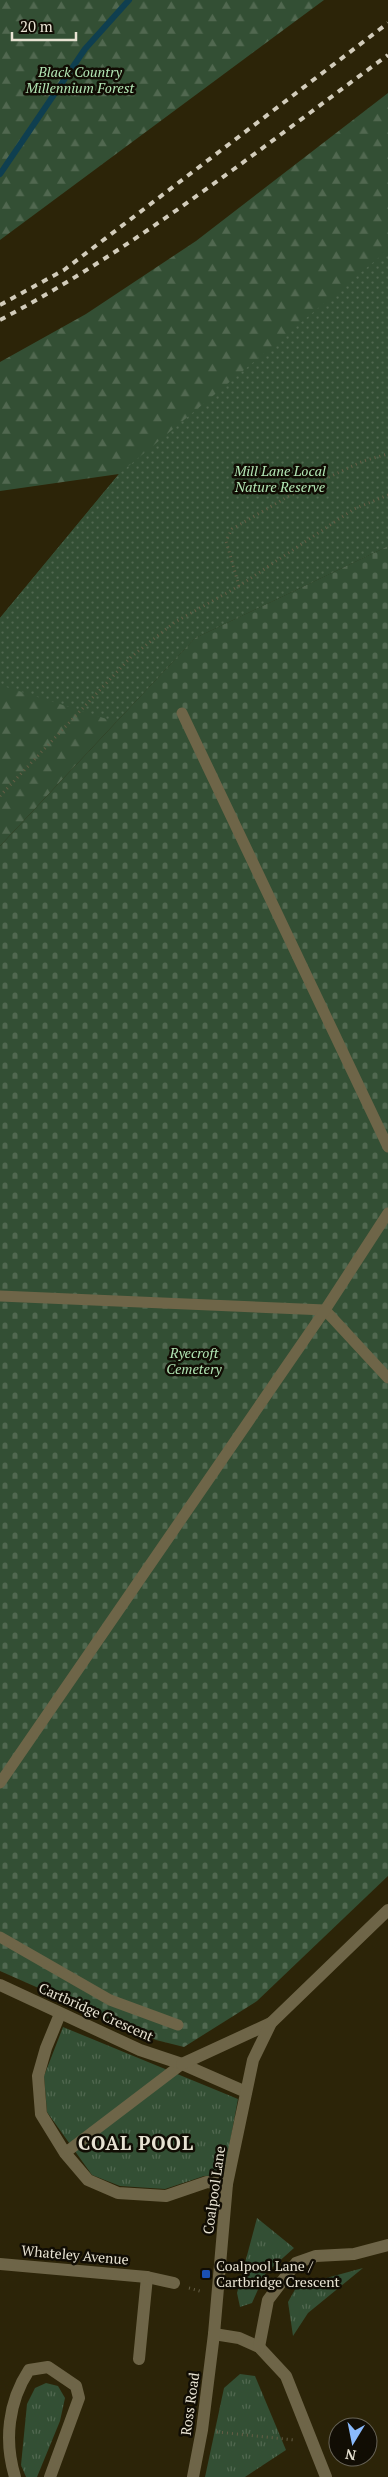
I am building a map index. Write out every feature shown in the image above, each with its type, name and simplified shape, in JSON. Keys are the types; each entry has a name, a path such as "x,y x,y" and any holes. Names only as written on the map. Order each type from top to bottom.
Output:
{"street":[{"name":"Coalpool Lane","path":"214,2334 227,2184 254,2060 271,2023 388,1910"},
{"name":"Cartbridge Crescent","path":"0,1985 140,2050 182,2064 246,2092"},
{"path":"60,2014 46,2048 38,2076 41,2114 65,2154 88,2180 118,2193 166,2196 207,2182 227,2184"},
{"path":"182,2064 271,2023"},
{"path":"259,2347 268,2300 296,2263 316,2256 354,2254 388,2244"},
{"name":"Whateley Avenue","path":"0,2264 146,2277 174,2283"},
{"name":"Whateley Avenue","path":"140,2359 146,2277"},
{"path":"214,2334 239,2338 259,2347 286,2376 326,2477"},
{"name":"Ross Road","path":"193,2477 202,2430 214,2334"},
{"path":"15,2477 9,2439 12,2406 19,2386 29,2370 48,2367 76,2386 79,2398 50,2477"}],"lane":[{"path":"182,713 388,1147"},
{"path":"0,1784 325,1310 388,1213"},
{"path":"0,1296 325,1310 388,1378"},
{"path":"0,1937 110,2000 178,2025"},
{"path":"65,2154 182,2064"}],"path":[{"path":"239,586 226,542 232,528 289,496 363,461 388,454"},
{"path":"0,796 131,657 175,622 239,586 354,509 388,495"},
{"path":"174,2283 218,2296"},
{"path":"202,2430 311,2442"}],"green space":[{"name":"Black Country Millennium Forest","path":"0,0 324,0 0,240"},
{"path":"388,93 388,546 195,638 0,846 0,618 119,474 0,491 0,362 86,314 196,241"},
{"name":"Mill Lane Local Nature Reserve","path":"388,250 388,546 195,638 116,722 0,685 0,618 119,474"},
{"name":"Ryecroft Cemetery","path":"388,546 388,1876 257,2001 184,2047 156,2040 0,1971 0,846 195,638"},
{"path":"63,2027 238,2099 224,2175 204,2176 165,2189 120,2186 92,2175 47,2112 44,2076"},
{"path":"257,2218 294,2248 265,2274 252,2303 240,2307 237,2293"},
{"path":"363,2268 308,2313 293,2336 288,2302 297,2286"},
{"path":"240,2374 255,2376 286,2450 245,2477 205,2477 224,2388"},
{"path":"46,2383 58,2386 65,2398 60,2421 37,2477 26,2477 21,2465 27,2404 35,2388"}],"waterway":[{"path":"0,174 85,49 129,0"}],"railway":[{"path":"0,305 64,270 388,23"},
{"path":"0,320 101,261 150,228 198,195 388,55"}],"place":[{"name":"Coalpool Lane / Cartbridge Crescent","path":"206,2274"}],"district":[{"name":"COAL POOL","path":"136,2143"}]}
